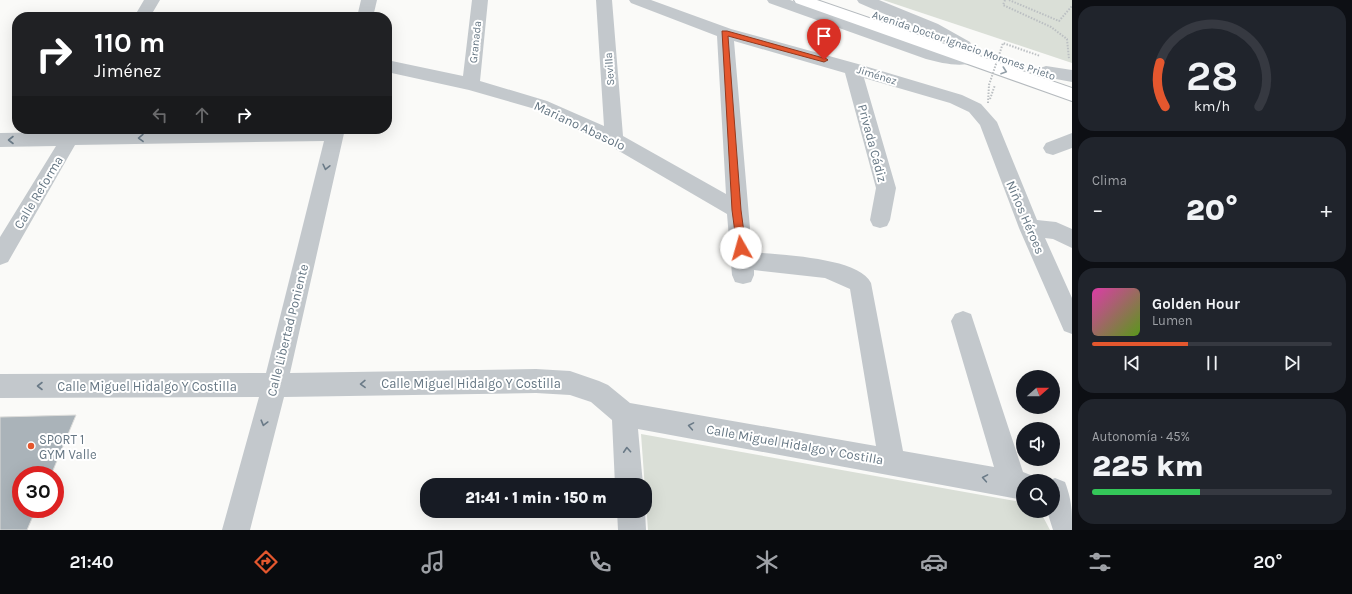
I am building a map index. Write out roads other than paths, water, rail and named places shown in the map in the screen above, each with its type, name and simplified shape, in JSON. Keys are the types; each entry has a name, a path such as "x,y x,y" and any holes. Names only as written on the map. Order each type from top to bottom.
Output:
{"main road":[{"name":"Avenida Doctor Ignacio Morones Prieto","path":"802,0 839,6 966,52 1072,95"},
{"name":"Avenida Doctor Ignacio Morones Prieto","path":"966,52 1043,64"}],"street":[{"path":"145,12 152,0"},
{"path":"366,12 369,0"},
{"name":"Granada","path":"471,84 480,0"},
{"name":"Sevilla","path":"604,0 614,139"},
{"name":"Jiménez","path":"637,0 725,33 852,68 956,99 971,105 983,107"},
{"name":"Avenida Doctor Ignacio Morones Prieto","path":"775,0 932,55 947,58 966,52"},
{"path":"865,0 932,28 966,52"},
{"path":"725,33 737,210 743,268 824,269 844,275 860,283 892,461"},
{"path":"1043,64 1072,78"},
{"name":"Mariano Abasolo","path":"392,67 471,84 541,105 614,139 737,210"},
{"name":"Privada Cádiz","path":"852,68 886,188 880,220"},
{"name":"Niños Héroes","path":"983,107 1030,228 1072,324"},
{"path":"0,140 72,134"},
{"name":"Calle Reforma","path":"0,256 72,134"},
{"name":"Calle Libertad Poniente","path":"236,530 275,385 335,134"},
{"path":"1053,148 1072,140"},
{"path":"1030,228 1056,231 1072,239"},
{"path":"963,322 1016,479"},
{"name":"Calle Miguel Hidalgo Y Costilla","path":"2,389 536,381 570,383 599,393 624,414 892,461 1016,485"},
{"path":"624,414 629,478"},
{"path":"1060,493 1067,530"},
{"path":"631,518 632,530"}],"place":[{"name":"SPORT 1 GYM Valle","path":"31,446"}]}
